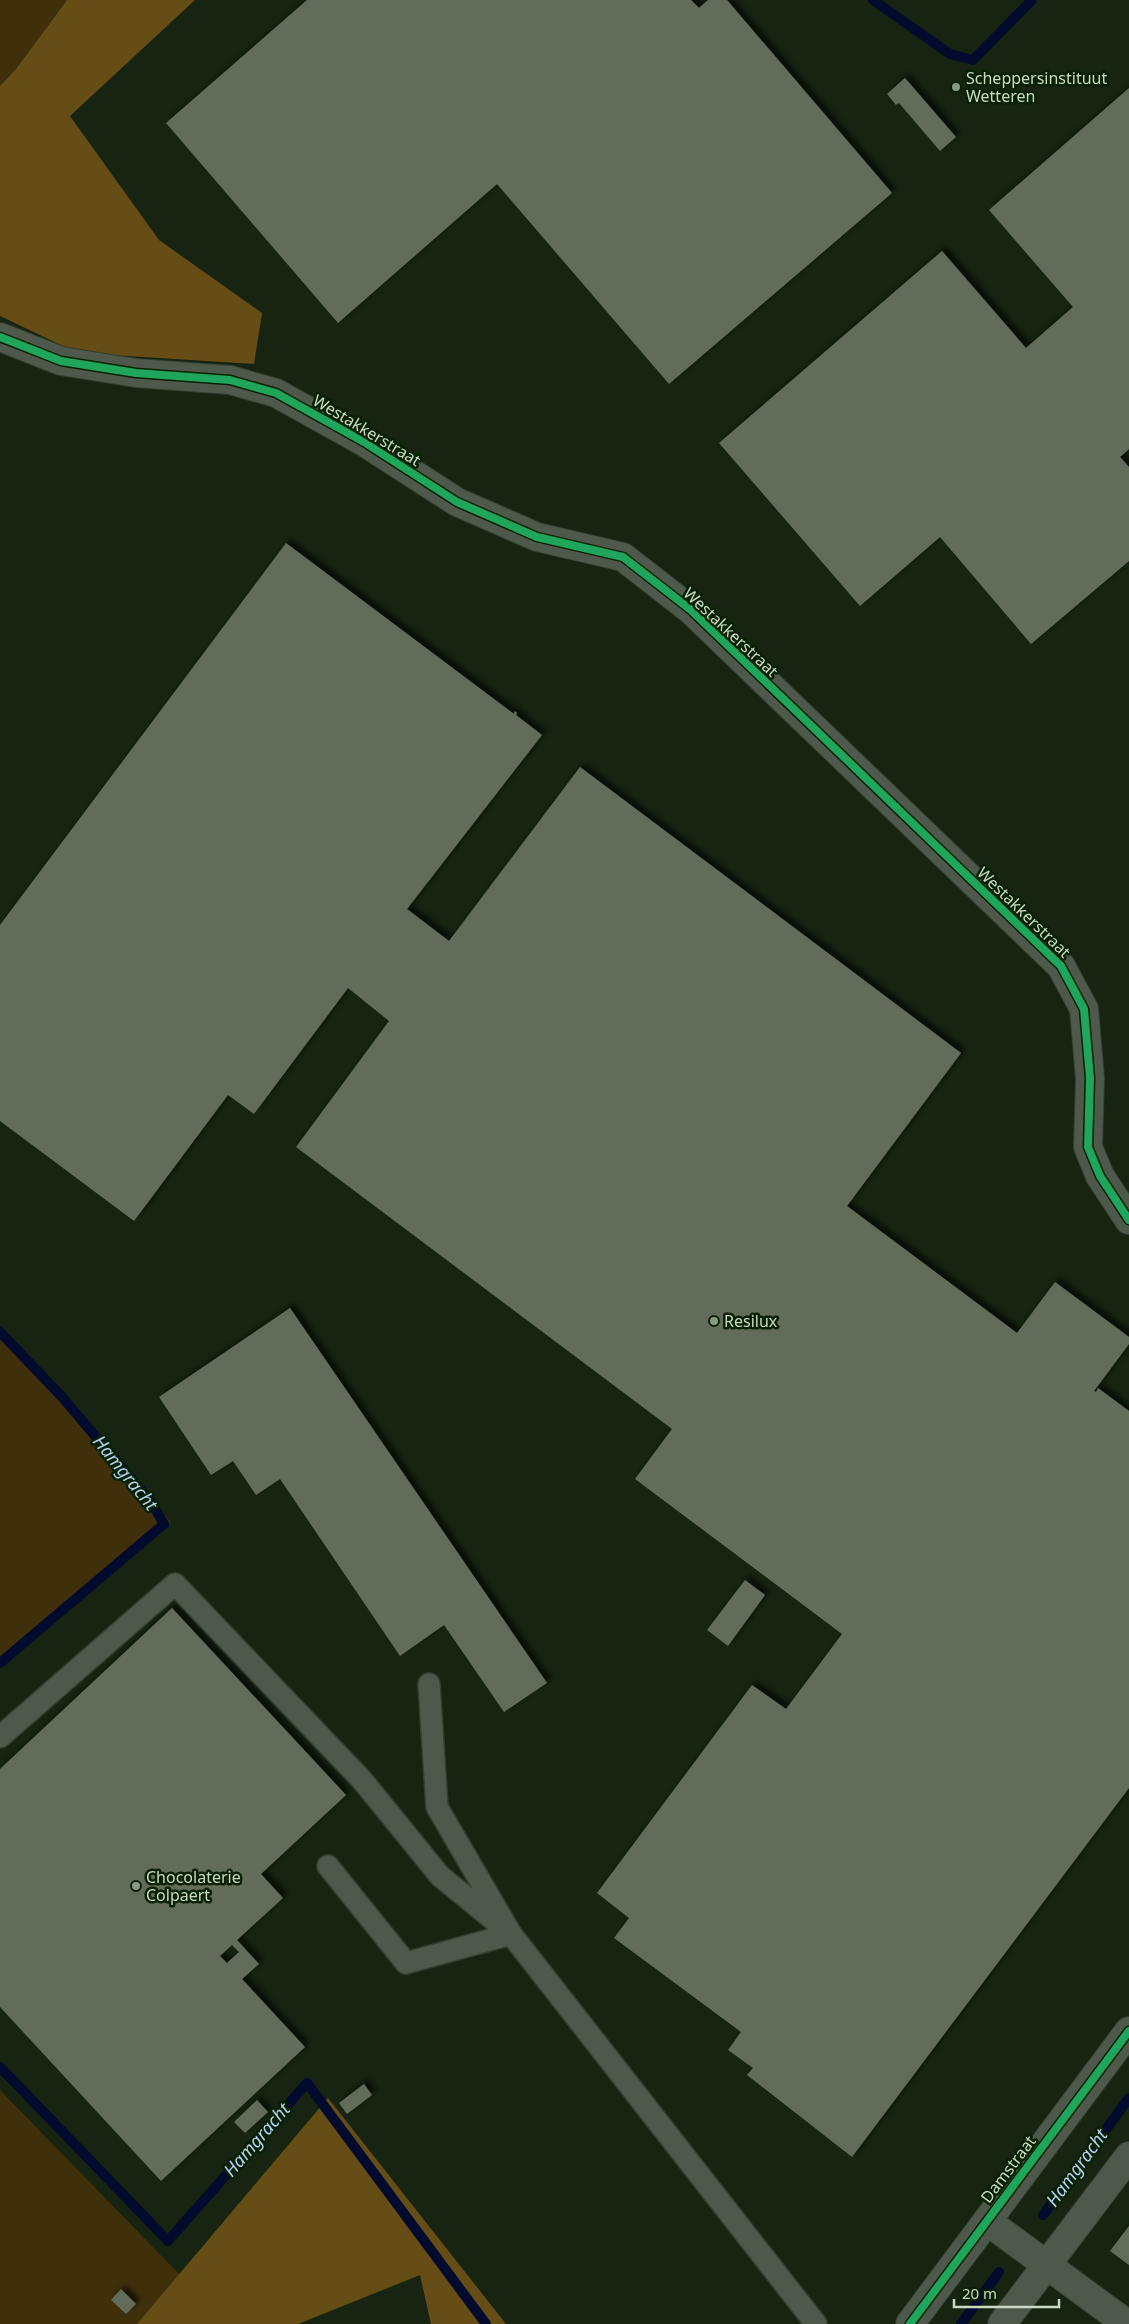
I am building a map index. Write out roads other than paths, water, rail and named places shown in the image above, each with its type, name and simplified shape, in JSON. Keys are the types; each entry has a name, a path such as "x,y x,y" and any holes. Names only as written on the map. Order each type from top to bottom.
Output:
{"street":[{"name":"Westakkerstraat","path":"0,337 61,361 136,374 230,380 276,393 364,442 457,502 537,537 623,557 691,610 1061,966 1084,1009 1090,1078 1088,1147 1100,1176 1129,1220"},
{"name":"Damstraat","path":"910,2324 1129,2031"},
{"path":"1002,2324 1129,2156"},
{"name":"Damstraat","path":"987,2221 1128,2324"}],"lane":[{"path":"0,1737 175,1584 362,1780 440,1876 511,1934"},
{"path":"430,1684 437,1807 511,1934 816,2324"},
{"path":"328,1866 406,1962 511,1934"}],"waterway":[{"path":"873,0 950,54 973,60 1032,0"},
{"name":"Hamgracht","path":"0,1332 63,1398 151,1502 164,1524 0,1663"},
{"name":"Hamgracht","path":"0,2067 168,2241 307,2083 486,2324"},
{"name":"Hamgracht","path":"1043,2215 1129,2098"},
{"name":"Hamgracht","path":"961,2324 999,2272"}],"place":[{"name":"Scheppersinstituut Wetteren","path":"956,87"},
{"name":"Resilux","path":"714,1321"},
{"name":"Chocolaterie Colpaert","path":"136,1886"}]}
